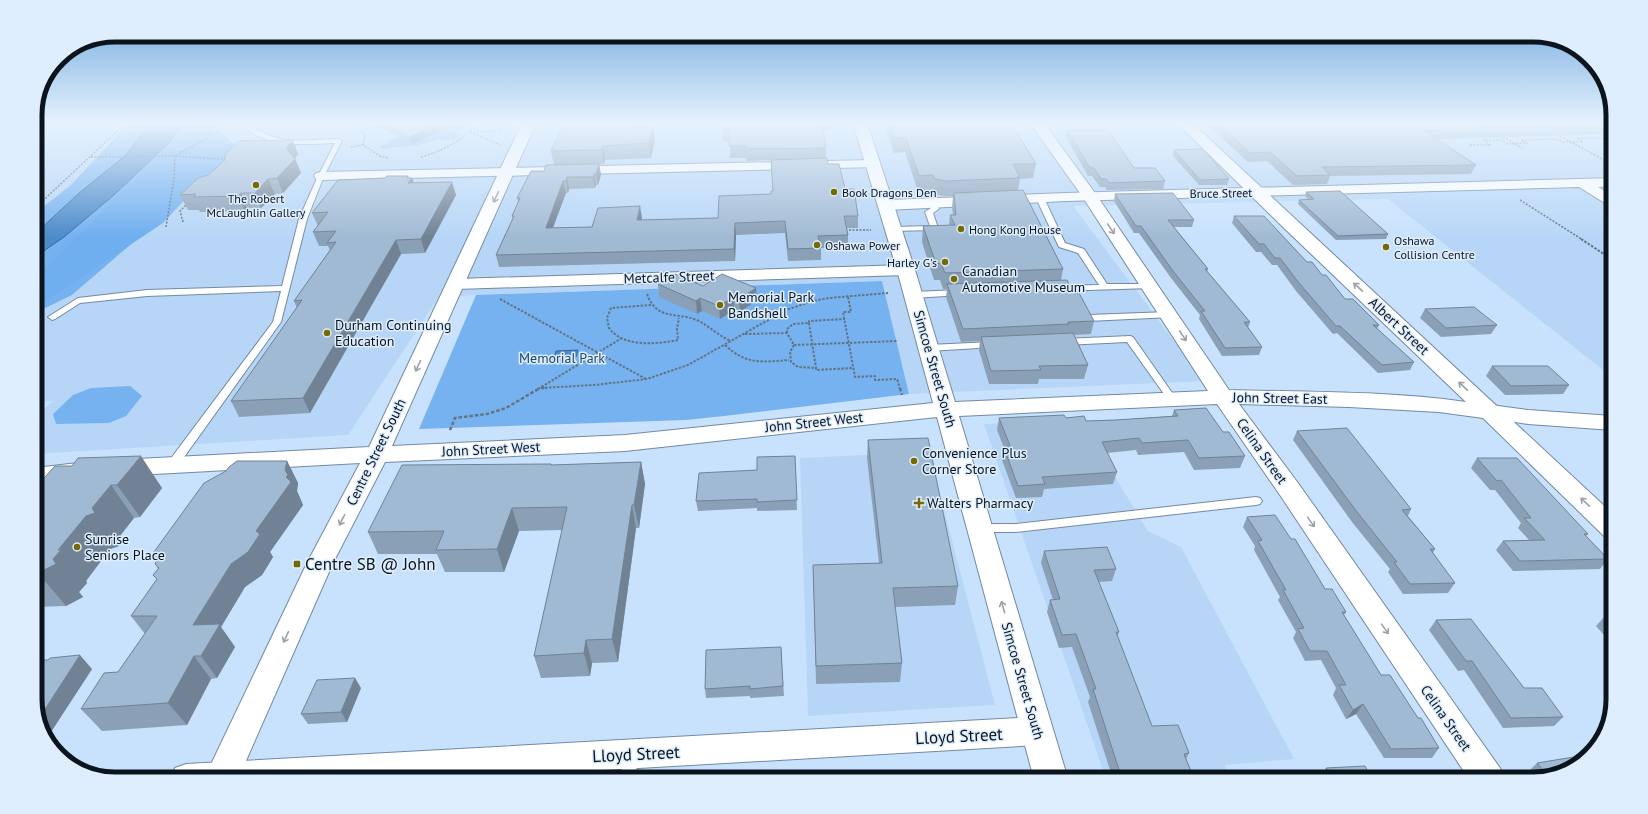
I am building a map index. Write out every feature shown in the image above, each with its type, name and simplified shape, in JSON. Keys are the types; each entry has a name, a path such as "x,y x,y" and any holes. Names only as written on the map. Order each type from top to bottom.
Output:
{"street":[{"name":"Centre Street South","path":"225,772 320,563 377,454 513,161"},
{"name":"Simcoe Street South","path":"871,161 887,205 906,270 1049,772"},
{"name":"Celina Street","path":"1064,161 1089,196 1223,397 1298,502 1483,772"},
{"name":"Albert Street","path":"1223,161 1491,412 1606,522"},
{"path":"321,176 872,164"},
{"name":"Bruce Street","path":"887,205 1089,196 1606,182"},
{"path":"1582,183 1606,198"},
{"name":"Metcalfe Street","path":"456,284 906,270"},
{"name":"John Street East","path":"946,409 1223,397 1364,401 1439,405 1528,417 1606,423"},
{"name":"John Street West","path":"42,475 173,464 625,443 899,412 946,409"},
{"name":"Lloyd Street","path":"444,772 629,767 1038,731"}],"lane":[{"path":"173,464 277,322 303,219 329,161"},
{"path":"1040,198 1062,245 1081,250 1105,287"},
{"path":"894,229 934,228 929,212 935,209 932,203"},
{"path":"1052,289 1149,286"},
{"path":"52,317 78,301 147,293 286,288"},
{"path":"913,295 967,293"},
{"path":"1088,318 1169,315"},
{"path":"1054,342 1130,339 1172,399"},
{"path":"928,348 1000,345"},
{"path":"980,528 1015,528 1256,501"}],"path":[{"path":"42,202 87,161"},
{"path":"166,227 176,161"},
{"path":"223,161 226,164"},
{"path":"1498,186 1606,255"},
{"path":"183,222 180,211 191,201"},
{"path":"849,230 870,230"},
{"path":"646,288 651,305 664,314 696,320 715,333 731,341"},
{"path":"540,388 594,385 647,379 688,366 786,310 813,301 848,296 888,293"},
{"path":"848,296 851,312 843,312 855,377 875,376 875,380 897,379 902,395"},
{"path":"495,297 596,353 647,379"},
{"path":"651,305 612,308 607,320 608,326 613,332 622,338 647,344 662,343 678,340 677,329 679,318"},
{"path":"794,345 788,337 787,332 787,329 793,324 809,323 809,321 845,320"},
{"path":"809,323 816,368"},
{"path":"744,334 787,332"},
{"path":"450,430 455,418 487,414 506,408 622,338"},
{"path":"794,345 898,341"},
{"path":"725,345 736,357 742,360 789,360"},
{"path":"794,345 788,355 792,365 796,367 816,368 816,370 853,368"}],"shaded area":[{"path":"42,161 93,161 71,185 42,208"},
{"path":"119,161 150,161 115,194 64,237 42,252 42,227 78,194"},
{"path":"154,161 221,161 163,223 42,303 42,271"},
{"path":"221,161 1606,161 1606,187 1600,187 1606,191 1606,372 1388,199 1073,206 1204,381 909,394 882,281 476,295 438,298 348,435 42,454 42,411 53,401 42,402 42,310 72,295"},
{"path":"578,350 576,357 554,358 556,351"},
{"path":"1081,421 1148,531 1181,547 1294,759 1225,765 1228,772 1104,772 984,424"},
{"path":"929,452 995,705 808,716 800,458"}],"green space":[{"path":"93,161 226,161 72,295 42,310 42,208 71,185"},
{"name":"Memorial Park","path":"882,281 909,394 686,420 419,429 476,295"},
{"path":"130,386 142,396 126,416 109,423 56,424 53,414 73,395 91,388"}],"building":[{"path":"224,161 293,161 277,178 268,179 255,193 241,193 238,196 193,197 196,194 180,195 198,178 208,175"},
{"path":"771,161 827,161 828,164 839,164 845,189 854,189 858,216 844,216 848,235 818,236 821,248 788,249 785,221 735,223 734,249 496,255 514,216 512,216 520,198 517,198 531,171 544,171 546,165 599,164 596,174 594,174 593,177 567,177 566,181 563,181 546,228 592,227 598,208 640,206 637,220 718,218 719,196 771,194 771,191 773,191"},
{"path":"914,161 1034,161 1036,164 1013,164 1020,177 1017,177 1018,178 945,181 935,179 933,175 919,176"},
{"path":"1086,161 1129,161 1134,168 1155,168 1165,181 1109,183 1106,179 1101,179 1094,168 1090,168"},
{"path":"1184,161 1213,161 1229,179 1200,180"},
{"path":"1280,161 1470,161 1476,165 1322,167 1330,175 1297,176"},
{"path":"387,176 408,176 407,178 412,178 408,183 452,182 421,239 396,240 303,398 231,401 302,300 294,301 336,242 327,243 336,231 313,232 328,212 312,213 338,180 385,178"},
{"path":"1023,190 1063,269 945,273 941,263 936,264 923,226 955,225 950,215 956,215 954,193"},
{"path":"1340,191 1388,234 1338,236 1299,200 1314,199 1306,192"},
{"path":"1173,193 1194,220 1168,220 1208,269 1205,269 1250,322 1244,322 1262,347 1225,348 1201,311 1205,311 1173,271 1141,226 1136,226 1115,194"},
{"path":"1234,216 1264,216 1307,262 1312,262 1322,275 1326,275 1345,299 1353,299 1379,325 1373,325 1414,362 1382,365 1340,326 1336,326 1299,283 1280,258 1275,258 1264,244 1259,244"},
{"path":"675,274 703,286 722,274 756,288 739,299 733,297 719,306 700,298 696,301 658,284"},
{"path":"1067,280 1073,293 1079,293 1094,321 1068,322 1069,324 963,329 947,284"},
{"path":"1474,307 1497,325 1446,328 1425,309"},
{"path":"1073,333 1088,365 1039,366 1041,370 991,371 981,337"},
{"path":"1492,366 1548,366 1569,385 1511,386"},
{"path":"1206,408 1223,432 1229,432 1245,456 1199,458 1188,440 1142,443 1139,438 1102,442 1117,472 1042,477 1045,484 1018,486 1004,448 1011,448 999,418 1064,415 1066,418 1084,416 1086,421 1115,420 1178,416 1174,410"},
{"path":"1347,428 1411,509 1402,510 1435,549 1430,549 1455,583 1410,584 1394,562 1397,562 1357,512 1297,431"},
{"path":"928,438 958,586 893,588 902,663 816,666 813,565 882,563 868,440"},
{"path":"141,456 117,485 111,485 92,508 95,513 86,516 58,550 61,550 53,559 56,564 42,571 42,480 55,466 72,466 78,458"},
{"path":"795,456 797,500 757,502 757,499 696,501 699,473 757,470 757,457"},
{"path":"1477,458 1517,458 1588,534 1584,534 1606,557 1606,559 1520,561 1503,541 1545,540 1524,518 1531,518 1501,480 1497,481"},
{"path":"237,461 287,461 285,470 288,475 286,477 291,482 256,531 260,534 248,552 231,564 193,625 220,624 201,656 194,656 168,703 81,709 104,673 118,672 157,616 131,616 157,579 153,575 159,568 155,564 157,560 151,556 204,483 226,471"},
{"path":"641,462 634,505 632,505 612,639 586,640 584,653 534,656 567,507 512,508 497,549 436,550 444,531 368,532 402,465 551,465"},
{"path":"1275,515 1291,539 1295,539 1325,589 1332,589 1346,612 1342,612 1381,675 1390,675 1418,718 1421,718 1439,748 1391,749 1363,704 1353,710 1339,685 1346,685 1327,651 1310,651 1298,629 1304,628 1283,590 1286,590 1258,541 1262,540 1247,517"},
{"path":"1107,547 1116,569 1094,570 1119,632 1116,632 1152,726 1178,725 1189,753 1184,754 1191,772 1120,772 1093,689 1096,689 1076,634 1062,635 1050,600 1060,599 1044,551"},
{"path":"1471,619 1524,688 1542,688 1563,717 1511,718 1472,661 1466,661 1436,620"},
{"path":"781,647 783,686 750,689 750,686 705,689 706,650"},
{"path":"80,655 43,712 42,660 48,660 50,658"},
{"path":"355,678 341,712 301,714 317,680"},
{"path":"1578,756 1574,760 1552,770 1544,771 1537,763"},
{"path":"1365,766 1368,772 1328,772 1326,768"}],"place":[{"name":"The Robert McLaughlin Gallery","path":"256,185"},
{"name":"Book Dragons Den","path":"834,192"},
{"name":"Hong Kong House","path":"961,229"},
{"name":"Oshawa Power","path":"817,245"},
{"name":"Oshawa Collision Centre","path":"1386,247"},
{"name":"Harley G's","path":"945,262"},
{"name":"Canadian Automotive Museum","path":"954,279"},
{"name":"Memorial Park Bandshell","path":"720,305"},
{"name":"Durham Continuing Education","path":"327,333"},
{"name":"Convenience Plus Corner Store","path":"914,461"},
{"name":"Walters Pharmacy","path":"919,503"},
{"name":"Sunrise Seniors Place","path":"77,547"},
{"name":"Centre SB @ John","path":"297,564"}]}
